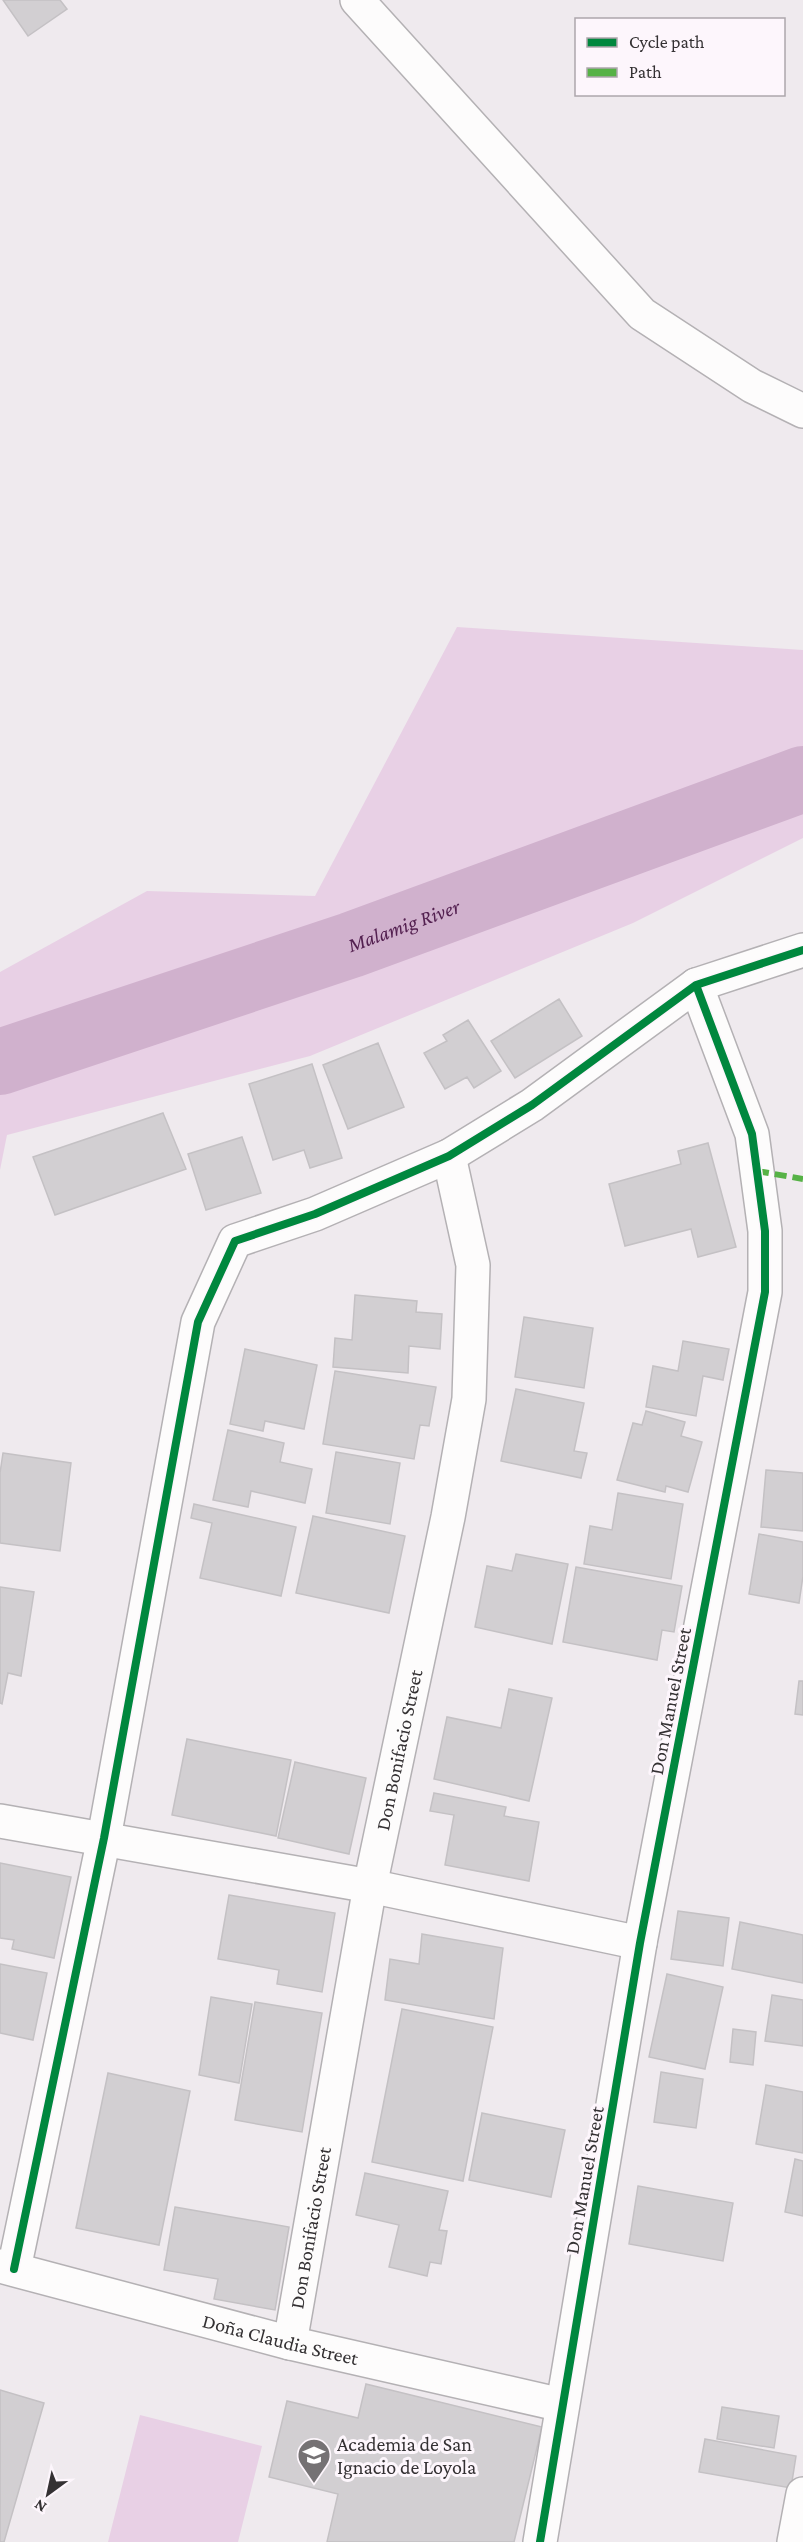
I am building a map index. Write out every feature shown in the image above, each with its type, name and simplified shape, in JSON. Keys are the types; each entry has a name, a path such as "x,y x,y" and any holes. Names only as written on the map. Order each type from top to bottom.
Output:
{"street":[{"path":"357,0 642,314 752,386 803,411"},
{"path":"7,2267 104,1838 198,1322 235,1241 315,1214 449,1156 532,1105 696,985 803,950"},
{"name":"Don Manuel Street","path":"540,2542 640,1943 765,1292 765,1231 752,1134 696,985"},
{"name":"Don Bonifacio Street","path":"290,2343 369,1886 448,1517 469,1399 473,1265 449,1156"},
{"path":"0,1821 369,1886 640,1943"},
{"name":"Doña Claudia Street","path":"7,2267 290,2343 562,2405"},
{"path":"794,2542 803,2494"}],"shaded area":[{"path":"457,627 803,650 803,838 633,923 310,1056 7,1135 0,1170 0,972 147,891 315,896"},
{"path":"140,2415 262,2446 238,2542 108,2542"}],"building":[{"path":"3,0 60,0 67,9 28,36"},
{"path":"559,999 582,1036 515,1078 491,1041"},
{"path":"468,1020 501,1071 474,1088 467,1077 445,1089 424,1053 447,1041 443,1035"},
{"path":"378,1043 404,1107 348,1129 323,1065"},
{"path":"312,1064 342,1158 310,1168 304,1150 273,1160 249,1084"},
{"path":"163,1113 186,1169 55,1215 33,1157"},
{"path":"242,1137 261,1193 206,1210 188,1154"},
{"path":"708,1143 736,1247 698,1257 691,1229 625,1246 609,1184 681,1164 678,1151"},
{"path":"355,1295 417,1301 416,1312 442,1314 440,1349 409,1346 408,1373 333,1367 335,1338 352,1340"},
{"path":"524,1317 593,1328 584,1388 515,1377"},
{"path":"683,1341 729,1349 723,1380 703,1376 696,1416 646,1407 653,1366 678,1371"},
{"path":"245,1349 317,1365 304,1429 265,1421 263,1431 230,1424"},
{"path":"335,1371 436,1387 429,1426 420,1425 414,1459 323,1444"},
{"path":"516,1389 584,1403 574,1451 587,1453 581,1478 501,1461"},
{"path":"646,1411 685,1422 681,1436 702,1442 688,1492 666,1486 665,1492 617,1480 633,1423 642,1425"},
{"path":"228,1430 284,1443 280,1462 312,1469 305,1503 251,1491 248,1507 213,1500"},
{"path":"336,1452 400,1463 390,1524 326,1513"},
{"path":"3,1453 71,1463 60,1551 0,1543 0,1473"},
{"path":"766,1470 803,1473 803,1531 761,1527"},
{"path":"618,1493 683,1504 671,1579 584,1564 590,1526 612,1530"},
{"path":"194,1504 296,1527 281,1596 200,1578 212,1523 191,1518"},
{"path":"313,1516 405,1536 389,1613 296,1593"},
{"path":"759,1534 803,1542 803,1576 799,1603 749,1594"},
{"path":"516,1554 568,1564 552,1644 475,1627 487,1566 512,1571"},
{"path":"576,1567 682,1586 674,1632 662,1630 657,1660 563,1642"},
{"path":"0,1587 34,1592 21,1676 8,1673 2,1704 0,1703"},
{"path":"799,1681 803,1681 803,1715 795,1714"},
{"path":"509,1689 552,1698 529,1801 434,1779 447,1717 501,1728"},
{"path":"187,1739 291,1760 276,1836 172,1815"},
{"path":"295,1762 366,1778 349,1854 278,1838"},
{"path":"434,1793 506,1807 504,1816 539,1822 529,1881 445,1865 454,1815 430,1811"},
{"path":"0,1863 71,1877 54,1958 12,1949 14,1940 0,1938"},
{"path":"229,1895 335,1913 322,1992 277,1984 279,1970 218,1959"},
{"path":"678,1911 729,1918 723,1966 671,1959"},
{"path":"740,1922 803,1935 803,1983 732,1969"},
{"path":"422,1934 503,1948 494,2019 385,2000 390,1959 419,1964"},
{"path":"0,1964 47,1973 33,2040 0,2033"},
{"path":"667,1974 723,1987 705,2069 649,2057"},
{"path":"772,1995 803,2000 803,2046 765,2041"},
{"path":"211,1997 252,2004 239,2083 199,2075"},
{"path":"255,2002 322,2013 302,2132 235,2120"},
{"path":"402,2009 493,2027 463,2181 372,2162"},
{"path":"733,2029 756,2032 753,2065 730,2062"},
{"path":"661,2072 703,2079 696,2128 654,2122"},
{"path":"108,2073 190,2091 159,2245 76,2228"},
{"path":"766,2085 803,2092 803,2153 756,2144"},
{"path":"482,2113 565,2130 551,2197 469,2180"},
{"path":"795,2159 803,2161 803,2216 785,2212"},
{"path":"365,2173 448,2191 439,2230 447,2231 441,2264 430,2262 427,2276 389,2267 399,2225 356,2215"},
{"path":"638,2186 733,2203 723,2261 629,2244"},
{"path":"175,2207 289,2227 275,2310 214,2299 218,2279 164,2270"},
{"path":"366,2384 542,2427 514,2542 327,2542 338,2494 269,2477 287,2401 358,2418"},
{"path":"0,2390 44,2403 4,2542 0,2542"},
{"path":"722,2407 779,2416 774,2448 717,2439"},
{"path":"705,2439 796,2456 791,2488 699,2472"}],"waterway":[{"name":"Malamig River","path":"0,1062 351,945 803,779"}],"marked path":[{"path":"757,1171 803,1179"}],"cycle path":[{"path":"14,2269 104,1838 198,1322 235,1241 315,1214 449,1156 532,1105 696,985 803,950"},
{"path":"540,2542 640,1943 765,1292 765,1231 752,1134 696,985"}],"place":[{"name":"Academia de San Ignacio de Loyola","path":"314,2484"}]}
